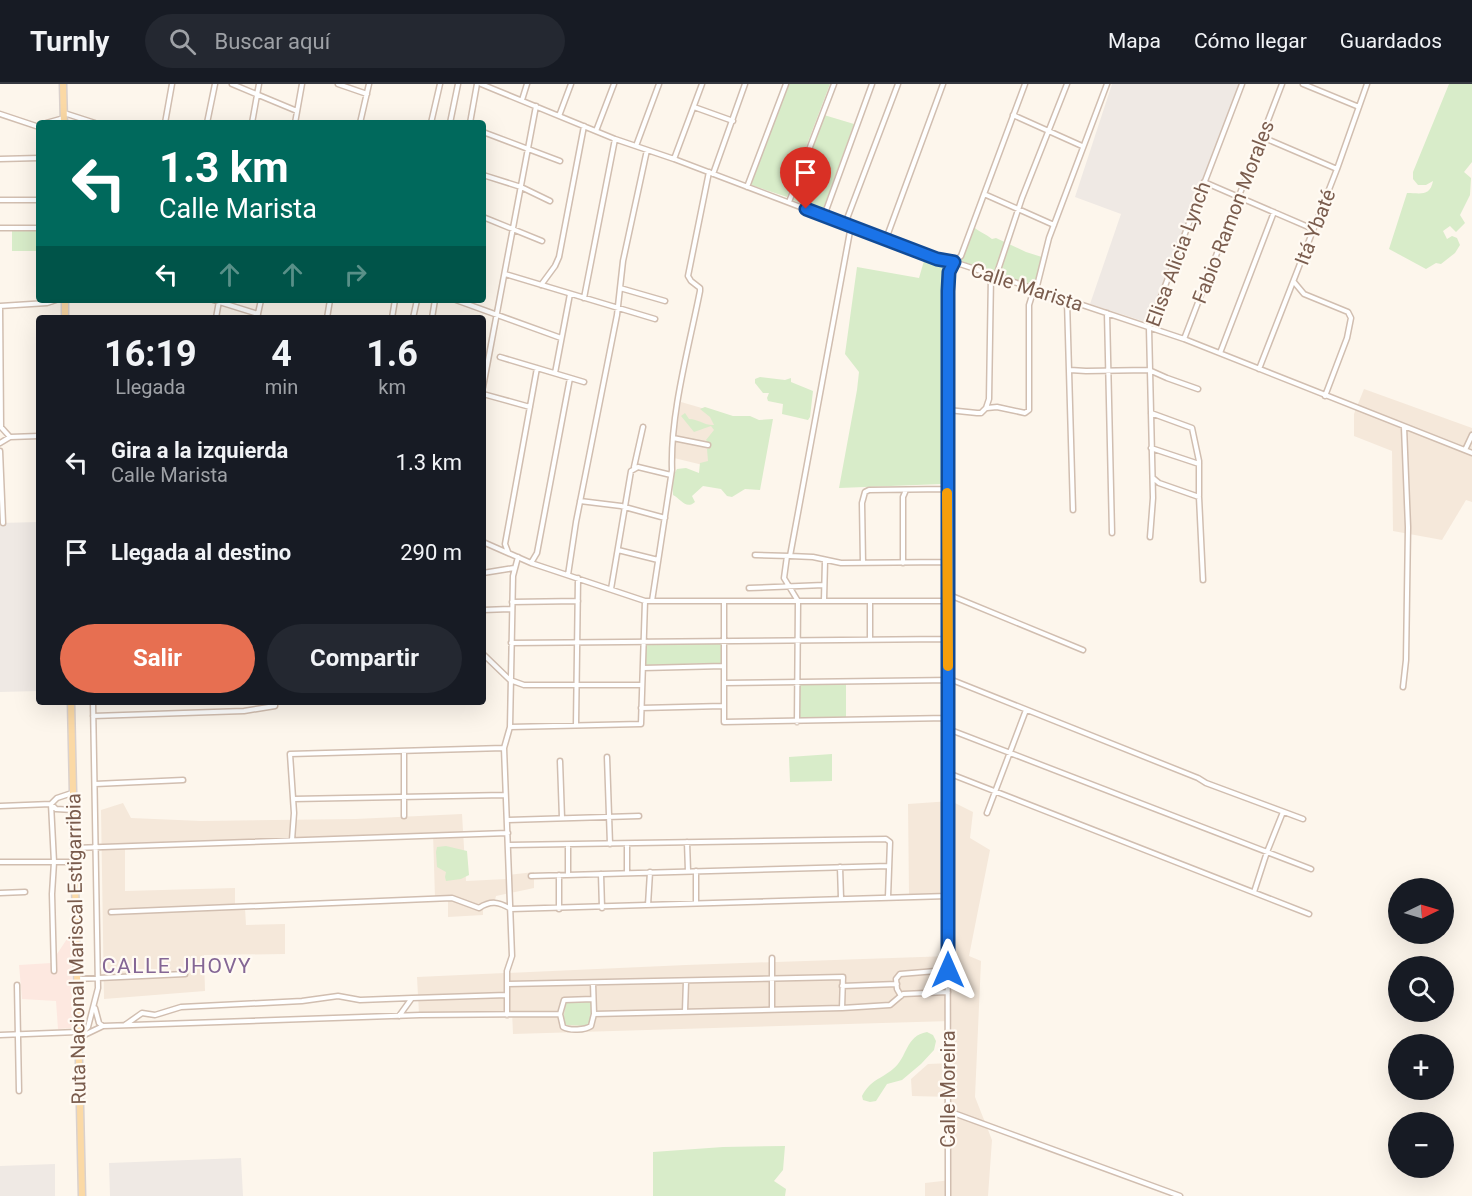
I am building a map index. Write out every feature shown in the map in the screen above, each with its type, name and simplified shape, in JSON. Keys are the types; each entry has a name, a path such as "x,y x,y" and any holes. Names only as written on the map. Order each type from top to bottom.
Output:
{"main road":[{"path":"63,84 64,118"},
{"name":"Ruta Nacional Mariscal Estigarribia","path":"71,705 82,1196"}],"street":[{"path":"166,120 172,84"},
{"path":"208,120 214,84"},
{"path":"232,84 297,111"},
{"path":"253,120 259,84"},
{"path":"296,120 302,84"},
{"path":"338,84 367,94"},
{"path":"361,120 369,84"},
{"path":"432,120 440,84"},
{"path":"451,120 458,84"},
{"path":"471,120 479,84"},
{"name":"Calle Marista","path":"479,84 487,85 615,139 674,159 937,259 954,262 1184,339 1472,453"},
{"path":"522,100 527,84"},
{"path":"559,117 570,84"},
{"path":"596,131 614,84"},
{"path":"636,146 659,84"},
{"path":"674,159 702,84"},
{"path":"651,601 671,475 673,438 700,291 700,288 688,276 711,173 733,121 745,84"},
{"path":"747,187 786,84"},
{"path":"789,202 834,84"},
{"path":"824,216 872,84"},
{"path":"845,224 898,84"},
{"path":"886,239 944,84"},
{"name":"Calle Moreira","path":"948,1196 949,272 954,262 961,256 1025,84"},
{"path":"987,408 993,276 1067,84"},
{"path":"948,410 981,413 987,408 997,406 1025,413 1029,410 1029,304 1054,225 1107,84"},
{"name":"Elisa Alicia Lynch","path":"1150,537 1152,477 1149,328 1242,84"},
{"name":"Fabio Ramon Morales","path":"1184,339 1282,84"},
{"path":"1303,84 1359,107"},
{"name":"Itá Ybaté","path":"1259,369 1337,169 1367,84"},
{"path":"486,372 536,106"},
{"path":"694,106 733,121"},
{"path":"0,114 36,125"},
{"path":"1013,115 1082,147"},
{"path":"541,285 559,257 584,126"},
{"path":"486,133 560,161"},
{"path":"1262,137 1337,169"},
{"path":"584,298 615,139"},
{"path":"568,575 580,501 618,308 622,261 647,150"},
{"path":"0,159 36,158"},
{"path":"486,176 550,201"},
{"path":"1204,182 1313,229"},
{"path":"984,194 1054,225"},
{"path":"0,200 36,200"},
{"path":"1220,353 1274,212"},
{"path":"486,218 542,241"},
{"path":"797,722 798,601 784,578 851,226"},
{"path":"0,228 36,228"},
{"path":"505,274 655,319"},
{"path":"1294,282 1304,294 1348,312 1351,322 1325,396"},
{"path":"620,288 665,301"},
{"path":"555,373 570,294"},
{"path":"1067,300 1073,510"},
{"path":"10,436 0,427 0,306 48,303"},
{"path":"224,303 255,315"},
{"path":"464,303 561,338"},
{"path":"1107,313 1112,533"},
{"path":"500,357 584,382"},
{"path":"508,552 505,544 537,368"},
{"path":"1070,370 1149,369 1198,389"},
{"path":"531,563 537,553 570,378"},
{"path":"486,395 530,407"},
{"path":"1151,413 1192,428 1198,464 1203,580"},
{"path":"610,589 631,471 634,468 643,427"},
{"path":"1403,687 1407,660 1408,527 1404,427"},
{"path":"1465,450 1472,435"},
{"path":"0,443 10,436 36,436"},
{"path":"673,438 708,445"},
{"path":"1151,448 1198,464"},
{"path":"0,451 3,523"},
{"path":"634,468 671,475"},
{"path":"1152,477 1159,483 1199,497"},
{"path":"903,563 903,497 907,489"},
{"path":"862,563 862,503 865,492 869,490 947,489"},
{"path":"580,501 625,507 664,518"},
{"path":"486,543 531,563 645,601 947,601"},
{"path":"618,550 658,560"},
{"path":"755,555 813,557 825,561 862,563 948,562"},
{"path":"507,1015 507,971 512,956 504,748 510,727 513,576 518,557"},
{"path":"824,600 825,561"},
{"path":"486,573 515,568"},
{"path":"576,725 578,578"},
{"path":"749,588 824,585"},
{"path":"947,594 1083,650"},
{"path":"510,727 641,724 645,601"},
{"path":"724,601 724,722 948,718"},
{"path":"870,601 870,639"},
{"path":"512,603 578,602"},
{"path":"486,610 512,609"},
{"path":"511,643 947,639"},
{"path":"486,657 510,680 531,686 642,685"},
{"path":"643,668 724,666"},
{"path":"723,683 948,680 1303,819"},
{"path":"78,1035 88,1027 99,978 93,705"},
{"path":"93,716 244,711 275,705"},
{"path":"641,708 723,706"},
{"path":"987,813 1026,710"},
{"path":"71,715 80,715"},
{"path":"948,729 1311,869"},
{"path":"292,840 293,799 290,754 504,748"},
{"path":"404,751 404,816"},
{"path":"607,757 610,844"},
{"path":"560,761 562,818"},
{"path":"948,773 1309,914"},
{"path":"95,784 183,780"},
{"path":"54,971 52,894 54,862 51,804 57,798 72,794"},
{"path":"293,799 506,795"},
{"path":"0,806 51,804 57,809 73,810"},
{"path":"1254,892 1283,812"},
{"path":"508,820 639,816"},
{"path":"74,848 508,833"},
{"path":"509,845 886,839 890,842 888,897"},
{"path":"687,842 688,872"},
{"path":"627,844 627,873"},
{"path":"568,845 568,875"},
{"path":"0,862 74,862"},
{"path":"531,876 889,866"},
{"path":"840,867 841,898"},
{"path":"696,871 696,903"},
{"path":"648,905 650,872"},
{"path":"601,874 602,908"},
{"path":"559,875 559,909"},
{"path":"0,893 25,892"},
{"path":"111,912 452,898 479,908 493,902 501,903 511,909 559,909 948,896"},
{"path":"772,958 772,1009"},
{"path":"902,996 897,989 896,979 900,974 948,970"},
{"path":"76,979 185,974"},
{"path":"507,984 843,977 842,1008"},
{"path":"685,1011 686,981"},
{"path":"593,982 594,1014 592,1024 589,1028 567,1029 564,1027 560,1014 564,1000 593,999"},
{"path":"843,986 897,984"},
{"path":"16,985 19,1091"},
{"path":"594,1014 842,1008 890,1005 903,994 948,992"},
{"path":"124,1025 142,1013 155,1015 181,1007 302,1001 338,996 360,1000 507,995"},
{"path":"399,1017 412,998"},
{"path":"94,1007 99,1023 103,1026"},
{"path":"0,1035 78,1035 103,1026 124,1025 560,1014"},
{"path":"948,1112 1180,1196"}],"shaded area":[{"path":"1112,84 1240,84 1152,324 1090,304 1121,214 1075,197"},
{"path":"1364,389 1472,428 1472,502 1466,500 1442,540 1393,531 1392,451 1354,436 1354,414"},
{"path":"681,402 719,413 707,466 674,458 673,450"},
{"path":"36,522 36,691 0,692 0,523"},
{"path":"951,801 973,812 970,838 990,850 969,956 981,961 975,1097 992,1140 988,1196 925,1196 925,1183 951,1180 951,1097 912,1096 911,1079 928,1064 952,1063 951,1021 513,1034 512,1011 419,1014 417,977 950,956 951,894 909,895 908,804"},
{"path":"123,803 131,818 201,821 355,819 462,814 466,881 507,879 507,875 534,872 534,888 496,896 495,900 483,902 483,915 448,917 448,899 435,898 433,833 125,844 125,891 235,888 235,908 245,908 246,925 285,924 285,954 204,955 205,991 104,999 101,810"},
{"path":"71,933 73,1028 58,1029 56,1001 22,999 19,965 51,963"},
{"path":"241,1158 243,1196 110,1196 109,1163"},
{"path":"55,1164 55,1196 0,1196 0,1166"}],"green space":[{"path":"787,84 830,84 787,197 751,185 769,129"},
{"path":"1449,84 1472,84 1472,162 1464,172 1471,178 1470,195 1460,215 1465,223 1456,232 1450,226 1443,231 1447,239 1452,236 1457,238 1460,245 1455,253 1441,264 1436,263 1426,269 1389,249 1407,193 1424,193 1432,186 1433,181 1426,185 1418,185 1413,179 1413,172"},
{"path":"824,115 854,124 822,212 793,200"},
{"path":"973,226 992,239 996,238 1045,258 1036,289 961,261"},
{"path":"12,229 36,229 36,251 12,251"},
{"path":"926,254 944,263 942,484 839,488 859,372 845,354 857,267 919,278"},
{"path":"760,377 785,380 791,378 791,382 813,391 808,420 782,414 783,404 768,401 769,393 763,393 755,383 755,379"},
{"path":"705,407 733,416 750,416 759,420 773,419 760,490 745,489 732,497 727,496 721,489 703,486 692,496 695,502 689,505 673,495 672,477 677,469 686,468 699,473 700,463 708,461 707,449 711,447 706,440 714,430 711,426 694,432 681,416 685,413 689,419 714,425 710,417 700,409"},
{"path":"646,644 721,644 721,663 646,665"},
{"path":"846,684 846,719 799,720 800,685"},
{"path":"832,754 832,781 790,782 789,757"},
{"path":"446,846 467,851 469,875 461,879 446,881 446,872 437,867 436,852 437,847"},
{"path":"590,1001 592,1003 592,1022 589,1026 565,1025 563,1021 566,1002"},
{"path":"927,1032 933,1035 936,1041 934,1050 921,1064 902,1080 887,1084 876,1101 863,1100 862,1096 869,1086 898,1064 915,1038"},
{"path":"785,1146 783,1170 774,1181 786,1189 785,1196 653,1196 653,1152 723,1147"}],"slow traffic":[{"path":"947,493 948,666"}],"district":[{"name":"CALLE JHOVY","path":"177,966"}],"route":[{"path":"806,209 937,259 954,262 949,272 948,291 948,970"}]}
